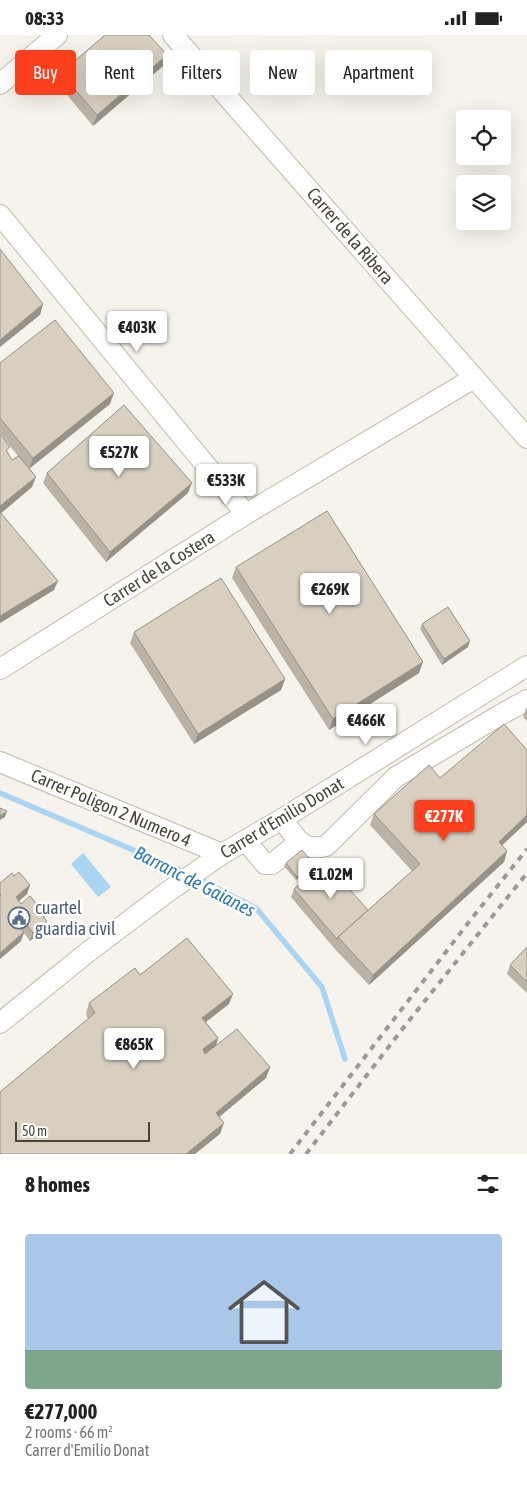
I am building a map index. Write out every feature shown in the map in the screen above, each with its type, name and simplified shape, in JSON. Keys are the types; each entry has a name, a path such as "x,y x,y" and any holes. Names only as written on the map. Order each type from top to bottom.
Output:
{"street":[{"path":"0,84 57,35"},
{"name":"Carrer de la Ribera","path":"173,35 527,438"},
{"path":"0,215 246,514"},
{"name":"Carrer de la Costera","path":"0,669 246,514 474,378"},
{"name":"Carrer d'Emilio Donat","path":"0,1023 88,952 166,893 222,854 282,819 527,666"},
{"path":"282,819 299,842 315,849 326,847 396,777 527,701"},
{"name":"Carrer Poligon 2 Numero 4","path":"0,762 222,854"},
{"path":"246,841 265,864 272,864 299,842"}],"water":[{"path":"83,853 111,887 98,897 71,864"}],"building":[{"path":"105,35 149,35 163,51 163,58 153,67 153,50 88,50"},
{"path":"86,51 86,95 120,95 97,115 76,90 76,60"},
{"path":"0,249 43,304 0,340"},
{"path":"55,320 114,393 33,458 0,418 0,363"},
{"path":"124,405 192,483 110,552 47,473"},
{"path":"0,434 10,447 6,450 12,460 19,456 36,477 0,506"},
{"path":"327,511 423,662 333,719 236,567"},
{"path":"0,512 58,581 0,616"},
{"path":"221,578 285,679 198,734 134,632"},
{"path":"448,607 470,641 444,659 422,624"},
{"path":"504,724 527,750 527,815 499,842 507,851 373,975 338,937 420,864 374,814 429,765 440,778"},
{"path":"0,808 7,811 0,816"},
{"path":"302,850 313,863 297,877 286,863"},
{"path":"324,861 368,910 337,939 294,889"},
{"name":"cuartel guardia civil","path":"19,872 30,885 16,897 21,904 30,896 46,915 43,917 47,921 33,933 23,920 17,925 24,932 0,953 0,883 12,873 14,876"},
{"path":"187,938 233,994 202,1018 218,1038 203,1049 205,1054 237,1029 270,1067 216,1113 224,1123 186,1154 0,1154 0,1092 95,1013 89,1003 135,968 140,975"},
{"path":"527,947 527,982 510,965"}],"waterway":[{"name":"Barranc de Gaianes","path":"0,793 187,873"},
{"name":"Barranc de Gaianes","path":"195,877 256,908 322,987 345,1059"}],"railway":[{"path":"290,1154 527,849"},
{"path":"306,1154 527,873"}],"place":[{"name":"cuartel guardia civil","path":"19,918"}]}
